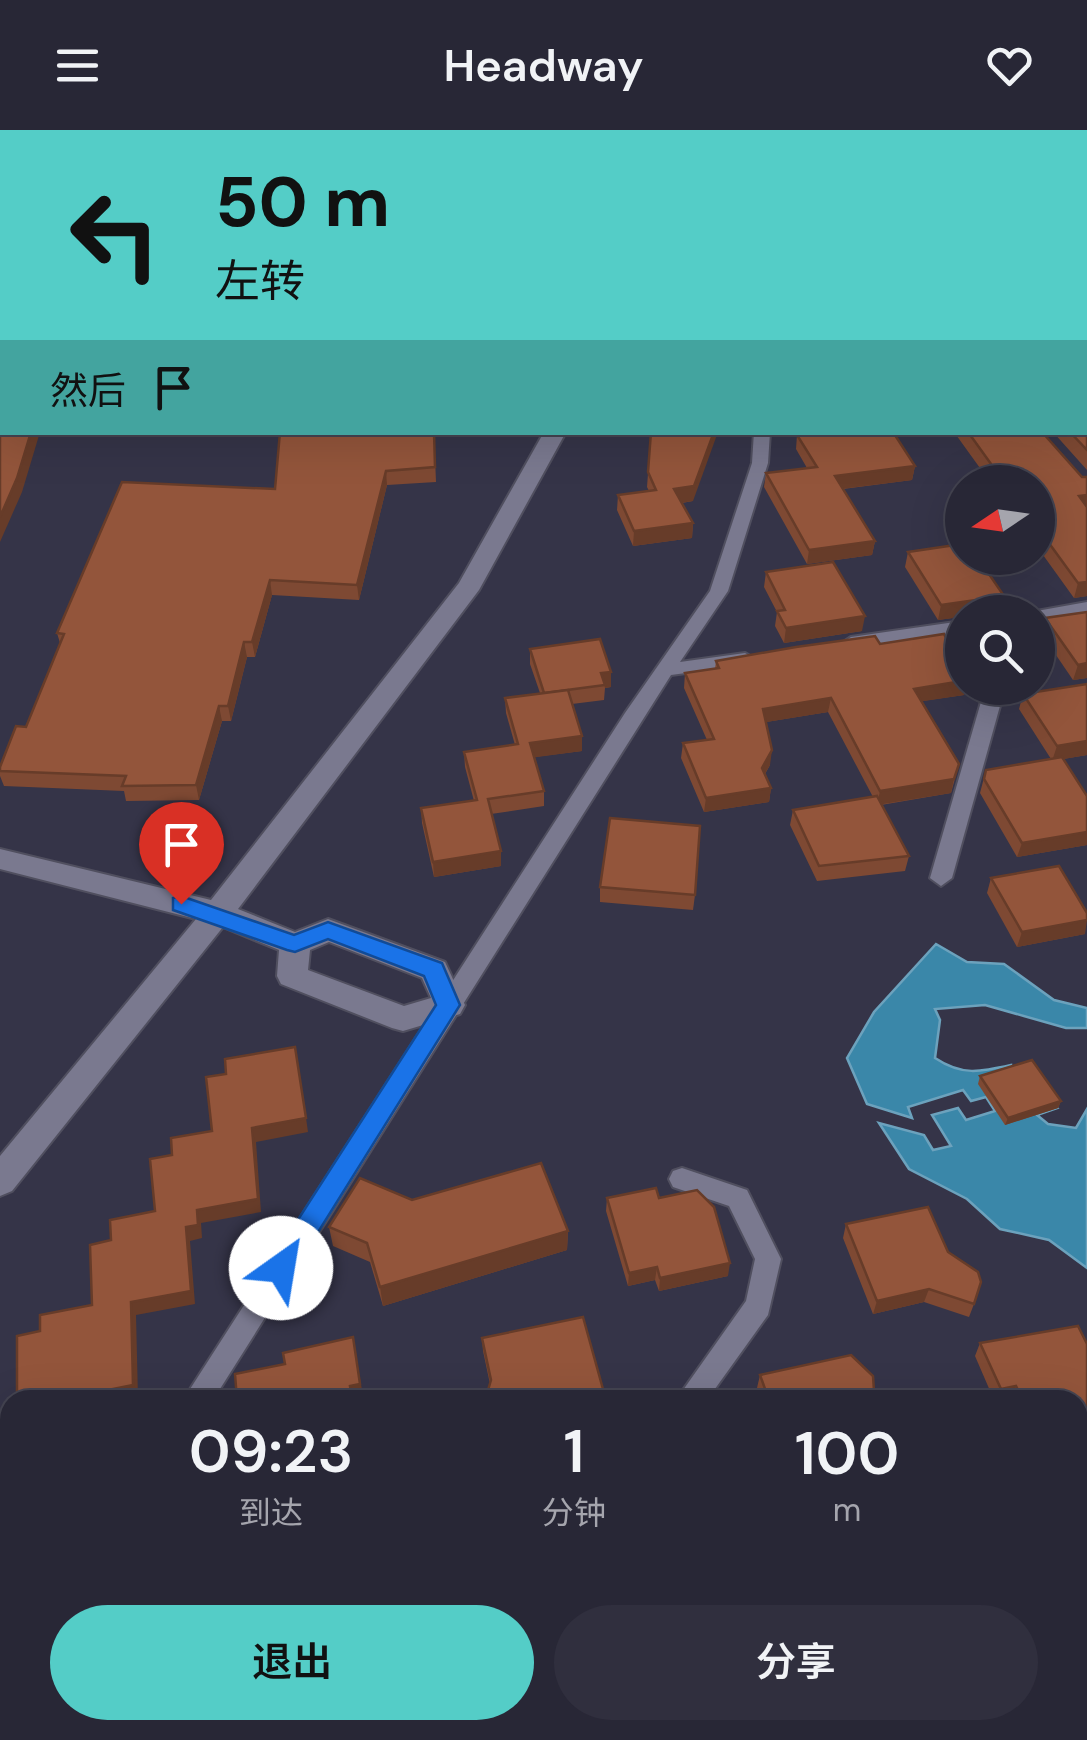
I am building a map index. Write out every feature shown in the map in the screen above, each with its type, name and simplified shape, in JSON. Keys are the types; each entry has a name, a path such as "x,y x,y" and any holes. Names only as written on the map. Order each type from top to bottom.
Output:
{"street":[{"path":"0,1181 218,914 416,662 470,585 553,435"},
{"path":"0,859 218,914 295,944 328,930 434,970 448,1005 403,1019 292,976 295,944"}],"lane":[{"path":"203,1390 719,590 760,462 762,435"},
{"path":"1055,613 1087,608"},
{"path":"832,646 945,629"},
{"path":"664,670 758,657"},
{"path":"941,878 991,705"},
{"path":"682,1179 738,1198 768,1259 758,1306 697,1390"}],"water":[{"path":"936,944 967,962 1004,964 1054,1000 1087,1008 1087,1028 1066,1028 985,1005 935,1009 940,1020 935,1058 954,1068 972,1071 1011,1065 1011,1073 1057,1108 1037,1115 1048,1124 1076,1128 1087,1109 1087,1268 1049,1240 1000,1229 967,1199 909,1169 879,1123 924,1135 933,1150 951,1146 932,1115 958,1108 966,1120 995,1111 986,1097 971,1101 963,1090 908,1107 912,1118 867,1104 847,1058 874,1012"}],"building":[{"path":"0,435 30,435 17,478 0,517"},
{"path":"280,435 434,435 435,467 386,471 357,585 270,580 252,642 244,642 228,706 219,706 196,785 122,786 126,776 0,771 16,726 26,727 64,634 57,633 122,482 275,489"},
{"path":"651,435 713,435 694,486 674,489 693,523 634,531 618,495 656,490 648,472"},
{"path":"797,435 895,435 915,466 835,476 875,541 809,550 766,473 817,467"},
{"path":"970,435 1045,435 1082,477 1087,477 1087,495 1079,496 1087,507 1087,582 1078,583 1055,551 1055,465 992,465"},
{"path":"1073,435 1087,435 1087,450"},
{"path":"945,547 945,575 990,575 1003,595 945,595 945,604 941,605 908,552"},
{"path":"833,562 865,616 786,628 777,611 785,610 766,572"},
{"path":"1087,612 1087,663 1078,665 1055,632 1055,617"},
{"path":"944,634 945,684 914,689 959,764 954,779 880,791 831,698 763,709 772,750 762,768 771,788 706,798 683,743 714,739 685,673 719,668 716,661 796,647 875,636 880,644"},
{"path":"600,639 611,672 601,673 605,685 544,693 530,649"},
{"path":"1087,684 1087,741 1057,746 1030,705 1055,705 1055,689"},
{"path":"568,690 582,736 530,743 544,791 488,799 501,851 433,862 421,808 477,800 464,752 518,744 505,698"},
{"path":"1062,757 1087,796 1087,832 1022,843 984,779 986,770"},
{"path":"877,796 909,856 819,866 793,810"},
{"path":"610,818 700,826 695,895 600,887"},
{"path":"1059,866 1087,913 1087,920 1022,932 991,878"},
{"path":"295,1047 306,1118 252,1128 258,1199 197,1210 198,1225 186,1227 191,1291 131,1302 133,1385 108,1390 17,1390 17,1336 40,1331 40,1315 92,1305 90,1245 111,1240 110,1220 155,1211 150,1159 172,1155 171,1138 212,1131 206,1077 226,1074 225,1059"},
{"path":"1032,1060 1061,1101 1008,1118 980,1076"},
{"path":"541,1163 568,1231 380,1287 367,1243 329,1227 360,1178 412,1200"},
{"path":"656,1188 659,1198 697,1190 714,1207 730,1263 660,1278 657,1267 629,1273 607,1198"},
{"path":"928,1207 948,1252 978,1272 981,1282 974,1304 929,1289 877,1301 846,1224"},
{"path":"583,1317 603,1390 488,1390 491,1380 482,1338"},
{"path":"1078,1326 1087,1344 1087,1390 1018,1390 1016,1386 1001,1389 980,1343"},
{"path":"353,1337 360,1384 350,1386 351,1390 236,1390 235,1374 285,1364 283,1353"},
{"path":"851,1355 873,1376 874,1390 765,1390 760,1375"}],"route":[{"path":"181,904 295,944 328,930 398,956 434,970 448,1005 281,1268"}]}
